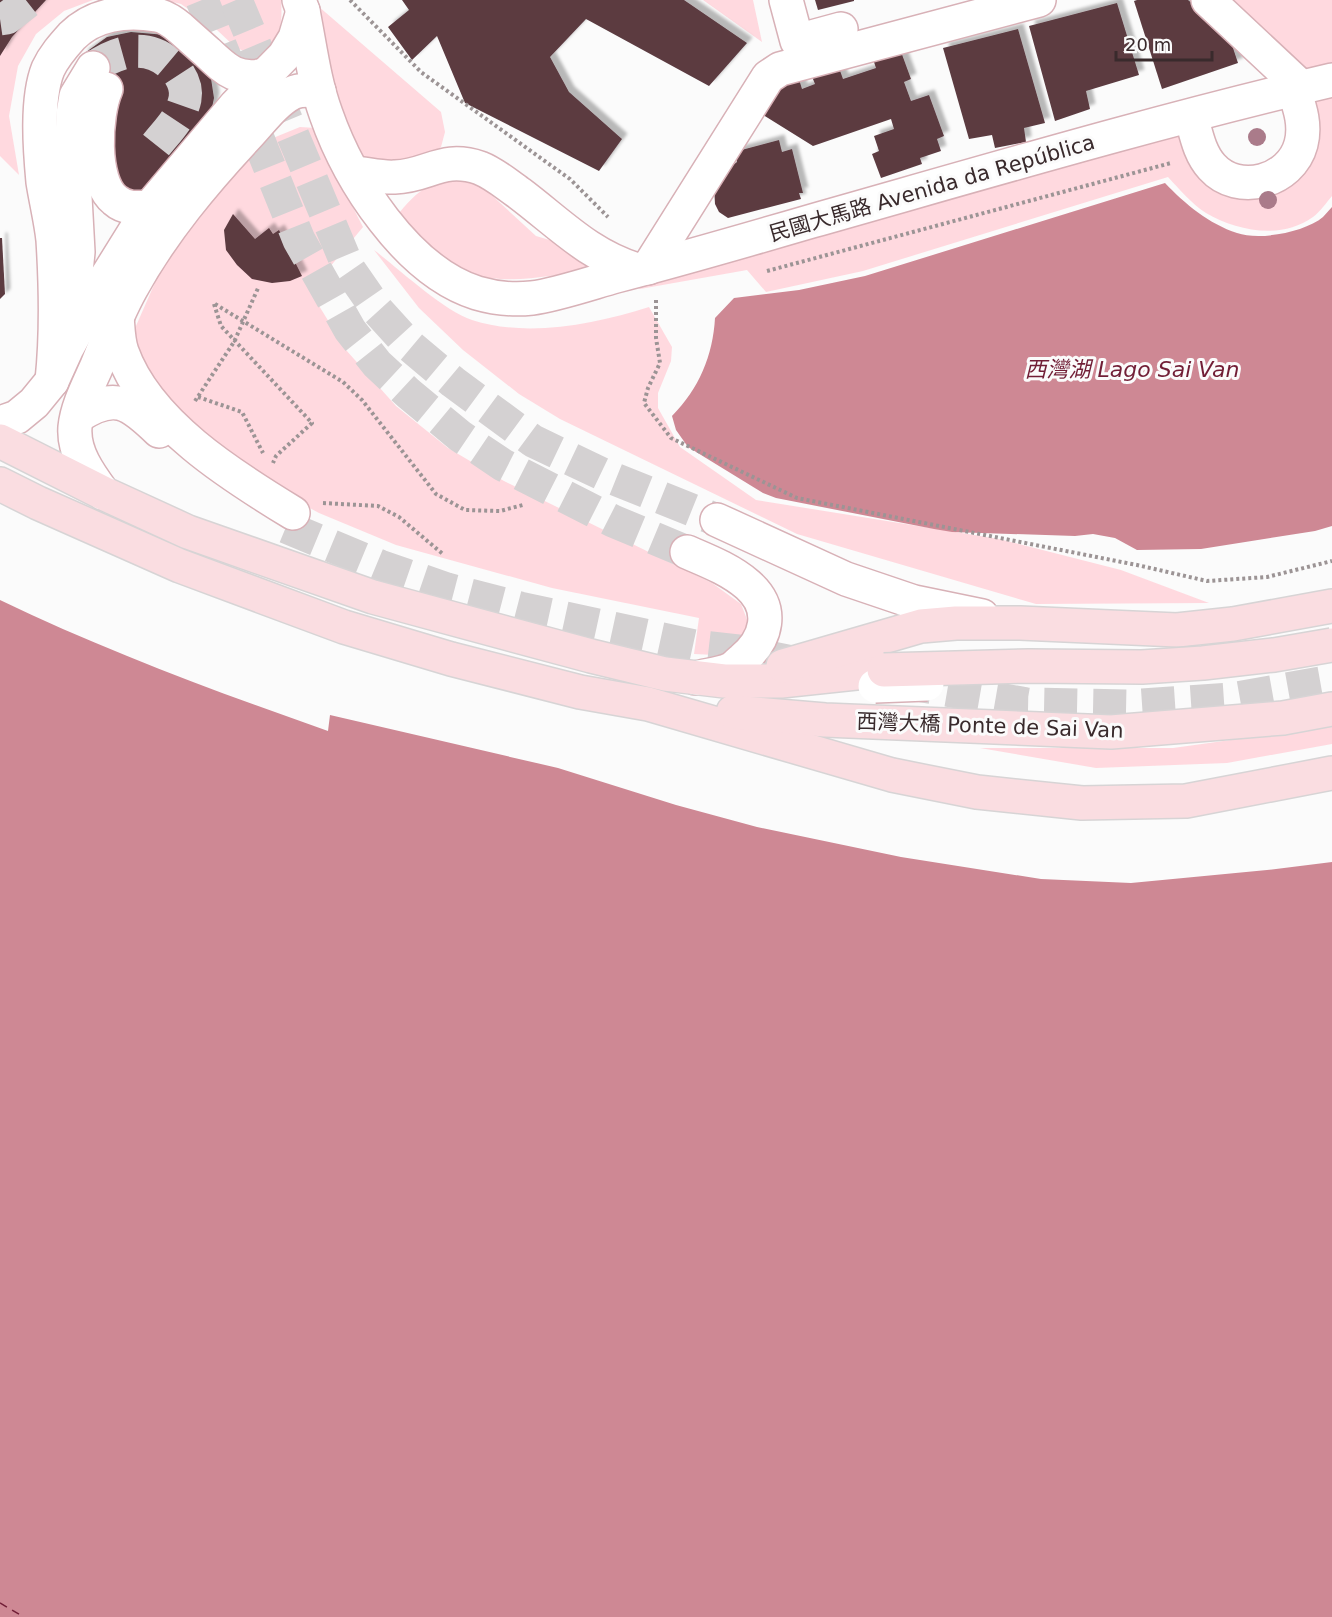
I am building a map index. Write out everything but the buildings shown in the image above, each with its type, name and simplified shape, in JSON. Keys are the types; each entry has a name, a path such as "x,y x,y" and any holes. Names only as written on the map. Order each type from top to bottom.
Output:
{"main road":[{"path":"0,441 103,493 188,532 372,597 706,689 781,681 880,678 1029,666 1142,667 1203,663 1274,655 1332,645"},
{"path":"0,484 180,566 344,627 451,659 580,692 648,704 892,775 976,792 1082,803 1186,801 1332,773"},
{"path":"706,689 921,626 956,623 1020,623 1177,630 1233,624 1332,606"},
{"name":"西灣大橋 Ponte de Sai Van","path":"648,704 706,689 754,709 1111,732 1283,718 1332,709"}],"street":[{"path":"786,0 797,41 930,6 941,10 947,25"},
{"path":"354,173 396,177 452,163 466,164 493,174 587,248 619,265 642,269 768,77 780,69 1039,0"},
{"path":"1191,116 1203,155 1213,168 1228,179 1245,183 1263,181 1280,174 1293,162 1301,146 1309,86 1208,0"},
{"path":"52,381 55,347 53,238 43,182 41,135 42,95 48,70 60,48 80,28 106,15 134,13 159,15 176,24 225,70 241,76 272,82 293,93 305,89 308,46 296,38 284,56 272,82 230,154 173,223 146,263 117,316 87,387 75,429 77,449 86,469 103,493"},
{"name":"民國大馬路 Avenida da República","path":"308,46 336,138 354,173 386,225 408,249 451,282 477,293 500,298 533,298 1191,116 1309,86"},
{"path":"67,348 78,252 72,142 73,114 76,96 100,79 98,159 109,194 124,206 150,207"},
{"path":"0,423 17,417 34,403 52,381 67,348 104,281 150,207 236,105 272,82"},
{"path":"386,225 390,207 412,181 433,167"},
{"path":"117,316 121,351 136,382 178,431 237,479 300,515"},
{"path":"78,416 104,402 119,402 132,408 157,429 181,456 234,498 300,515"},
{"path":"717,520 846,579 884,592 943,609 1020,623"},
{"path":"687,552 748,585 765,612 765,630 757,645 706,689"},
{"path":"880,678 999,679 1157,676 1272,664 1332,652"},
{"path":"754,709 1114,723 1202,718 1332,700"}],"path":[{"path":"350,0 421,72 570,179 611,220"},
{"path":"762,273 1174,162"},
{"path":"191,407 234,342 259,286"},
{"path":"666,298 656,301 656,338 660,363 648,388 644,403 671,438 797,498 1207,581 1267,577 1332,561"},
{"path":"198,397 242,412 270,467 276,456 312,423 221,327 214,304 343,382 362,400 436,494 465,510 500,511 523,505"},
{"path":"300,515 378,506 399,517 444,555"}],"shaded area":[{"path":"0,0 93,0 64,11 36,34 18,66 9,116 19,175 0,156"},
{"path":"164,0 281,0 280,27 278,34 269,45 252,55 235,47 216,29 181,4"},
{"path":"703,0 753,0 762,42"},
{"path":"1220,0 1332,0 1332,63 1298,73"},
{"path":"318,6 441,112 445,132 441,147 420,162 373,163 359,154 326,69"},
{"path":"1332,80 1332,196 1313,217 1287,229 1273,231 1245,228 1218,219 1196,205 1168,177 863,271 766,292 747,270 640,289 618,274 1177,128 1191,158 1285,176 1308,87"},
{"path":"300,127 316,128 322,147 363,227 310,291 346,350 396,406 448,448 504,481 712,583 741,604 748,622 741,642 715,655 694,654 699,618 552,588 396,545 319,513 245,473 164,403 132,335 161,269 198,215 237,169 273,138"},
{"path":"473,178 536,236 570,246 594,269 532,278 493,278 454,267 435,255 399,213 416,195 431,185"},
{"path":"374,250 448,308 472,320 493,325 515,328 561,327 606,319 649,307 672,347 671,361 658,393 658,408 680,447 756,500 999,539 1121,570 1209,603 1036,604 797,534 560,419 519,394 463,350 419,308"},
{"path":"1332,726 1332,744 1227,763 1096,768 980,748 1173,748"}],"water":[{"name":"西灣湖 Lago Sai Van","path":"1165,183 1189,206 1207,219 1237,233 1247,235 1282,234 1294,231 1323,217 1332,207 1332,526 1315,531 1201,549 1137,550 1115,538 1093,534 1075,536 952,532 776,498 763,493 688,447 676,430 672,416 682,406 703,371 714,332 715,318 734,298 799,290 865,276"},
{"path":"0,600 162,670 328,731 330,715 558,768 676,805 757,827 901,857 1041,879 1131,883 1332,862 1332,1617 0,1617"}],"ferry route":[{"path":"0,1603 24,1617"}],"tunnel":[{"path":"0,19 7,18 30,0"},
{"path":"202,0 299,240 350,330 377,364 460,436 503,465 613,521 687,552"},
{"path":"236,0 349,269 378,311 409,345 453,382 533,441 602,474 717,520"},
{"path":"93,68 114,56 135,51 156,55 166,60 175,69 183,83 185,99 177,118 156,145"},
{"path":"286,527 380,566 447,589 520,608 695,646 738,651 813,666"},
{"path":"899,682 1027,704 1128,706 1231,699 1332,681"}]}
